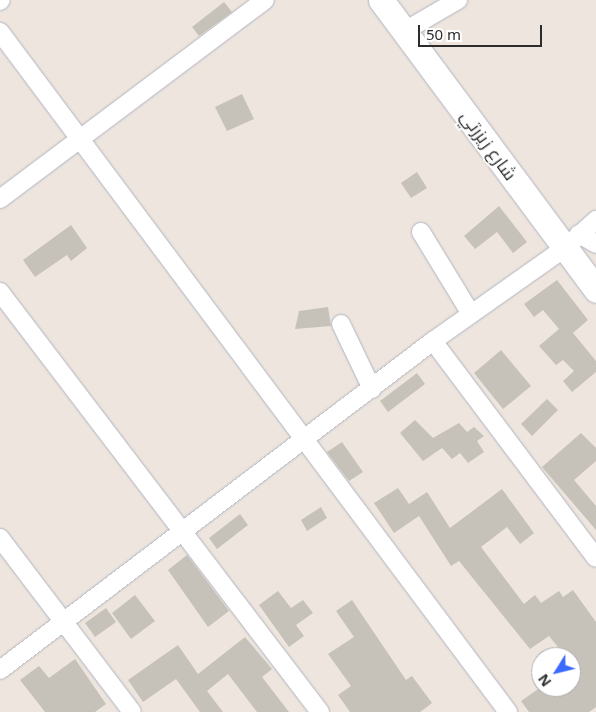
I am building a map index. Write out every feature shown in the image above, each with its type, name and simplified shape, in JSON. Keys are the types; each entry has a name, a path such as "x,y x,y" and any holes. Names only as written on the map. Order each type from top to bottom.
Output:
{"street":[{"path":"0,199 265,0"},
{"name":"شارع زيزرتي","path":"381,0 578,241 596,290"},
{"name":"شارع زيزرتي","path":"396,0 596,266"},
{"path":"416,25 458,0"},
{"path":"0,32 508,712"},
{"path":"0,670 183,533 433,341 578,241 596,220"},
{"path":"421,232 471,314"},
{"path":"0,292 320,712"},
{"path":"341,324 372,389"},
{"path":"433,341 596,558"},
{"path":"0,538 132,712"}],"building":[{"path":"224,2 232,12 199,36 192,27"},
{"path":"242,94 254,119 227,131 215,107"},
{"path":"417,172 427,188 411,198 401,183"},
{"path":"499,206 527,242 513,253 497,232 475,249 464,236"},
{"path":"71,225 87,248 71,261 67,255 35,277 23,260"},
{"path":"557,280 588,320 573,333 596,361 596,372 572,392 563,381 574,371 563,360 556,365 539,346 559,329 543,310 534,317 524,304"},
{"path":"328,307 331,326 295,329 299,311"},
{"path":"501,350 531,386 503,409 474,373"},
{"path":"417,373 425,384 388,412 380,401"},
{"path":"547,399 558,410 532,436 521,424"},
{"path":"415,420 433,438 459,423 467,432 474,427 484,436 477,441 484,452 468,463 460,453 452,459 442,448 423,461 400,433"},
{"path":"581,433 596,448 596,461 574,480 596,506 596,530 542,467"},
{"path":"342,442 363,472 349,481 327,452"},
{"path":"398,488 409,504 427,492 450,528 502,489 534,533 520,544 507,527 481,547 524,604 535,595 541,603 559,591 563,597 573,590 596,622 596,707 589,712 529,712 521,701 531,694 531,697 581,697 581,647 558,647 549,636 530,649 459,561 451,566 419,516 394,533 374,503"},
{"path":"321,507 327,518 307,531 301,520"},
{"path":"240,514 248,525 217,549 209,538"},
{"path":"187,555 229,611 208,627 168,570"},
{"path":"278,591 291,608 303,600 313,613 296,625 304,636 289,647 259,605"},
{"path":"135,595 155,621 131,639 112,613"},
{"path":"352,600 406,680 412,676 432,703 420,712 350,712 338,695 351,686 328,654 354,637 336,611"},
{"path":"106,608 116,622 95,637 85,623"},
{"path":"245,637 272,669 262,677 289,712 257,712 228,674 207,691 223,712 200,712 176,679 143,702 128,680 178,645 198,674"},
{"path":"75,659 106,704 95,712 45,712 20,680 39,666 49,678"}]}
